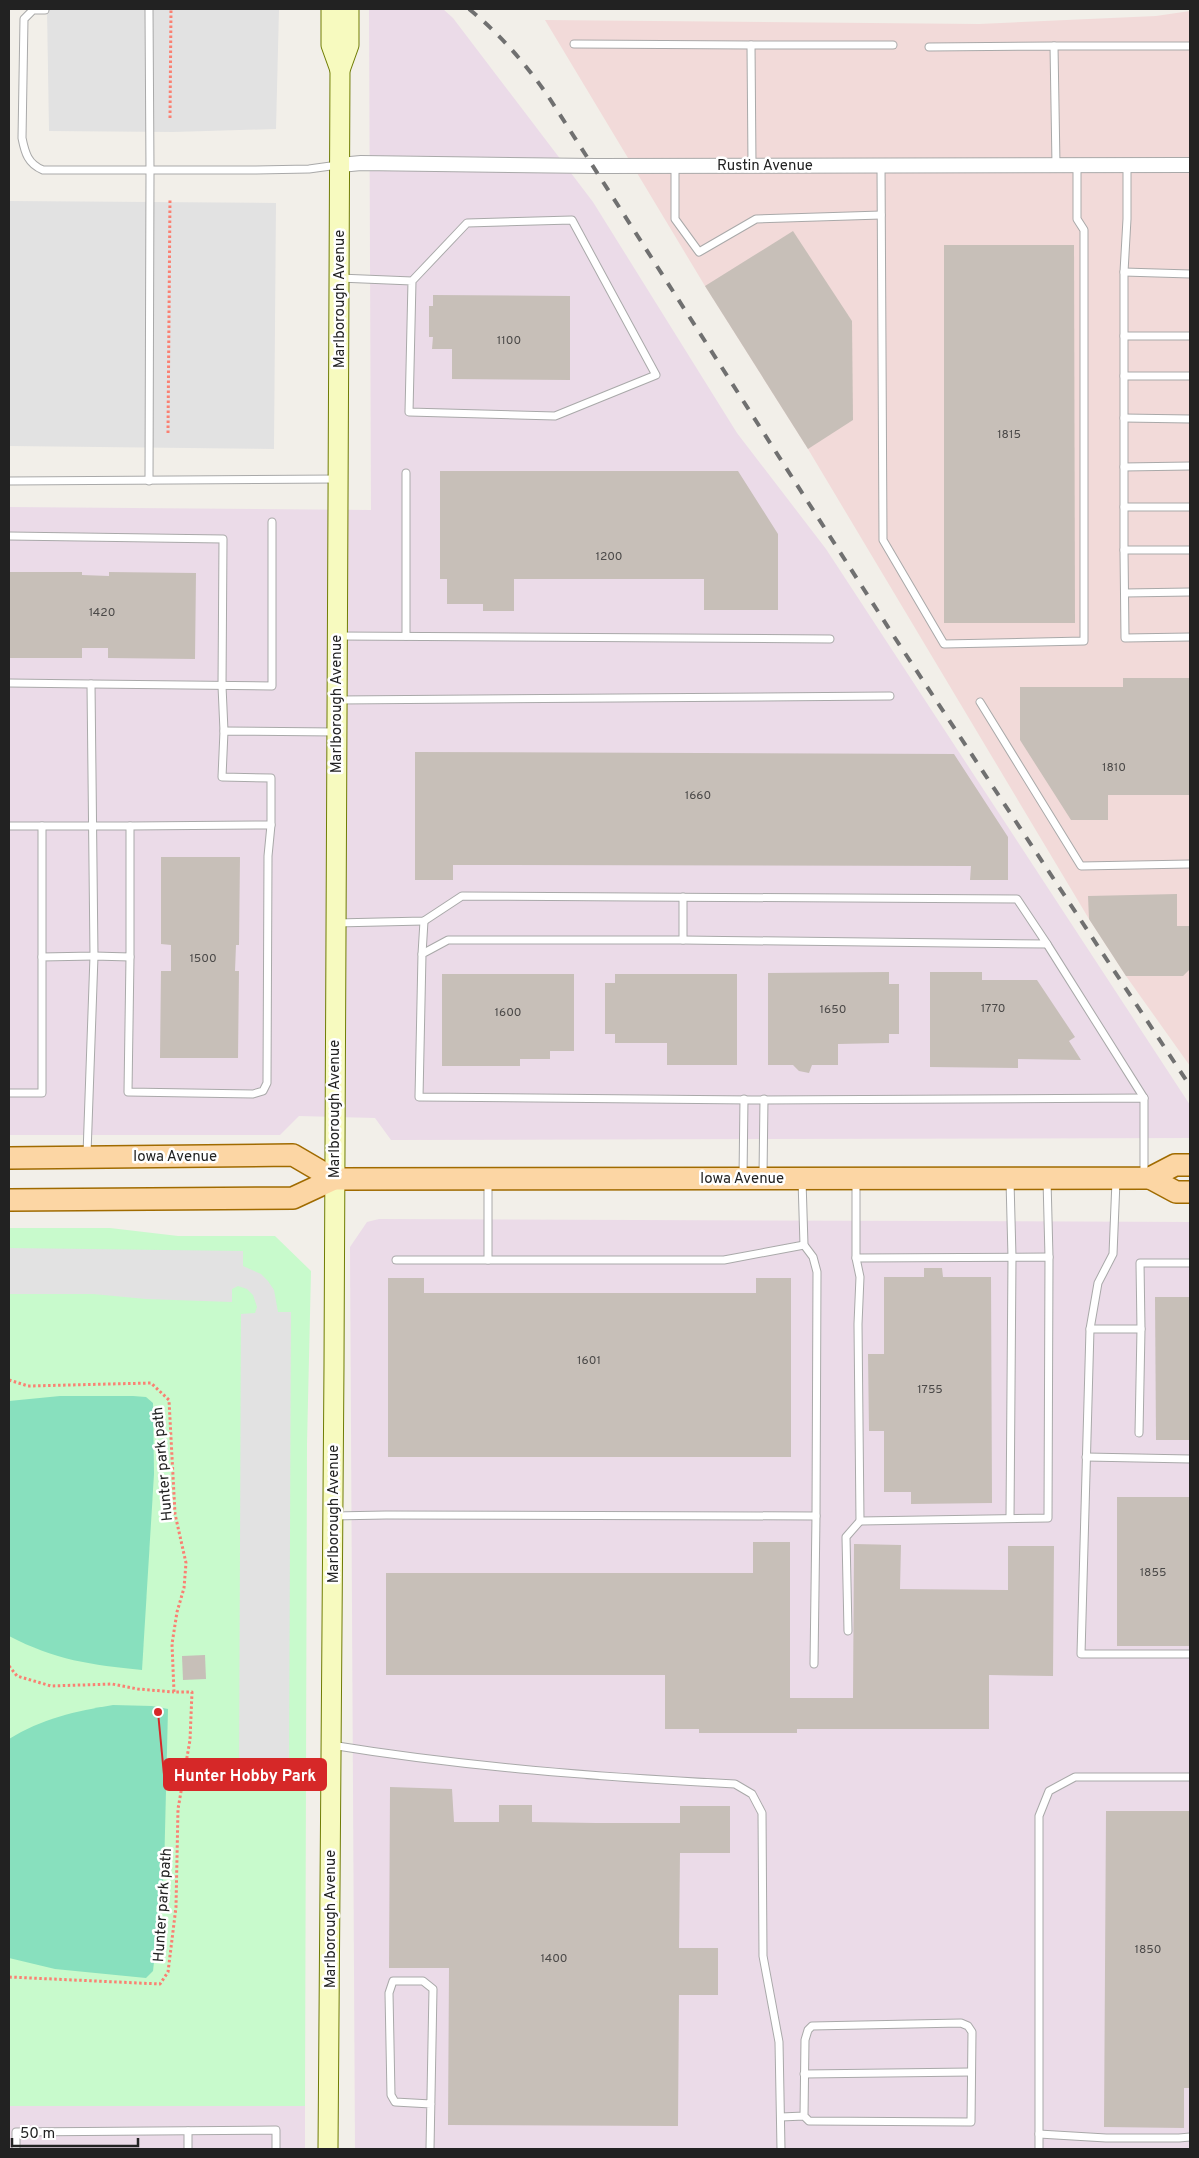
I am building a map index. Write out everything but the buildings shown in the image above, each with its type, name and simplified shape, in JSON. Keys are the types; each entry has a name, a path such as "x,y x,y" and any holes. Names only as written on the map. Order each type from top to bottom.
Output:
{"main road":[{"name":"Iowa Avenue","path":"9,1158 293,1155 334,1179"},
{"name":"Iowa Avenue","path":"9,1200 293,1198 334,1179 1147,1178 1175,1165 1190,1165"},
{"name":"Iowa Avenue","path":"1147,1178 1176,1192 1190,1192"}],"street":[{"name":"Marlborough Avenue","path":"330,9 330,45 340,70"},
{"name":"Marlborough Avenue","path":"328,2149 340,70 349,45 349,9"},
{"name":"Rustin Avenue","path":"340,164 1190,165"}],"lane":[{"path":"45,10 33,10 24,19 22,138 26,156 36,167 43,170 309,169 340,164"},
{"path":"149,10 149,482"},
{"path":"574,44 893,45"},
{"path":"750,45 752,165"},
{"path":"1054,46 1056,165"},
{"path":"929,47 1190,46"},
{"path":"674,165 675,219 699,252 756,219 881,215"},
{"path":"881,165 883,540 944,644 1084,641 1084,230 1077,219 1077,165"},
{"path":"1127,165 1124,272 1125,638 1190,637"},
{"path":"339,278 412,281 467,223 572,220 656,375 555,416 409,412 412,281"},
{"path":"1124,272 1190,274"},
{"path":"1124,336 1190,336"},
{"path":"1124,376 1190,376"},
{"path":"1124,418 1190,419"},
{"path":"1124,467 1190,466"},
{"path":"406,473 406,636"},
{"path":"9,481 149,482 338,479"},
{"path":"1124,507 1190,507"},
{"path":"9,683 272,686 272,522"},
{"path":"9,536 223,539 222,686 224,730 222,777 271,778 271,825 268,856 267,1083 263,1090 253,1094 128,1092 130,826"},
{"path":"1124,550 1190,550"},
{"path":"1125,593 1190,592"},
{"path":"336,636 830,639"},
{"path":"87,1157 94,956 91,684"},
{"path":"336,700 890,696"},
{"path":"980,702 1080,866 1190,864"},
{"path":"224,730 336,732"},
{"path":"9,826 271,825"},
{"path":"9,1093 42,1093 42,826"},
{"path":"336,924 424,921 462,896 1017,899 1144,1098 1147,1178"},
{"path":"683,897 684,940"},
{"path":"424,921 419,1097 744,1099 1144,1098"},
{"path":"422,954 448,940 684,940 1047,944"},
{"path":"42,957 130,956"},
{"path":"744,1099 753,1178"},
{"path":"753,1178 764,1099"},
{"path":"802,1178 804,1245 812,1257 817,1272 814,1664"},
{"path":"848,1631 846,1537 860,1521 858,1324 860,1277 856,1258 856,1178"},
{"path":"1010,1178 1012,1257 1010,1518"},
{"path":"860,1521 1048,1518 1049,1257 1047,1178"},
{"path":"1116,1178 1113,1254 1098,1283 1090,1329 1081,1654 1190,1654"},
{"path":"488,1179 488,1260"},
{"path":"396,1260 724,1260 804,1245"},
{"path":"856,1258 1049,1257"},
{"path":"1139,1433 1140,1263 1190,1263"},
{"path":"1090,1329 1141,1329"},
{"path":"1086,1457 1190,1459"},
{"path":"333,1516 816,1516"},
{"path":"331,1745 405,1757 529,1770 735,1784 752,1794 762,1812 762,1956 779,2042 781,2149"},
{"path":"1039,2149 1039,1816 1049,1791 1075,1777 1190,1777"},
{"path":"430,2149 431,2104 433,1989 423,1982 393,1982 389,1993 391,2095 394,2102 431,2104"},
{"path":"961,2023 968,2026 972,2032 971,2072 971,2122 809,2121 804,2116 805,2040 808,2030 812,2026 961,2023"},
{"path":"804,2074 971,2072"},
{"path":"781,2117 804,2116"},
{"path":"16,2149 12,2132 276,2130 276,2149"},
{"path":"188,2131 188,2149"},
{"path":"1039,2134 1106,2138 1190,2137"}],"path":[{"path":"170,118 171,9"},
{"path":"168,433 170,198"},
{"name":"Hunter park path","path":"9,1380 28,1386 151,1383 169,1400 175,1514 186,1563 184,1588 177,1612 172,1644 174,1692"},
{"name":"Hunter park path","path":"9,1666 17,1676 51,1686 112,1684 138,1689 192,1692 190,1740 178,1810 176,1906 168,1972 160,1984 9,1977"}],"shaded area":[{"path":"47,9 279,9 276,129 173,132 49,131"},
{"path":"369,9 443,9 453,18 593,202 737,433 826,549 1190,1105 1190,1138 391,1140 375,1118 299,1116 280,1135 9,1135 9,507 371,510"},
{"path":"1190,11 1190,1066 1126,976 1089,919 808,449 705,286 545,20 979,24 1156,16"},
{"path":"9,201 276,203 274,449 9,446"},
{"path":"379,1219 1190,1222 1190,2149 355,2149 350,1247 367,1222"},
{"path":"9,1248 243,1251 243,1266 261,1274 274,1290 278,1312 291,1312 289,1761 273,1763 251,1779 239,1779 241,1314 255,1313 257,1307 253,1295 247,1289 238,1286 232,1289 232,1302 146,1299 93,1294 9,1294"},
{"path":"9,2106 305,2106 305,2149 9,2149"}],"green space":[{"path":"9,1228 110,1228 178,1236 275,1236 311,1271 307,1444 305,2106 9,2106"},
{"path":"60,1396 133,1396 146,1397 153,1403 154,1474 142,1670 106,1666 58,1656 9,1636 9,1401"},
{"path":"113,1705 152,1706 168,1709 164,1872 153,1971 146,1978 55,1969 9,1958 9,1739 46,1721"}],"railway":[{"path":"469,9 512,50 548,96 895,638 1190,1086"}],"place":[{"name":"Hunter Hobby Park","path":"158,1712"}]}
